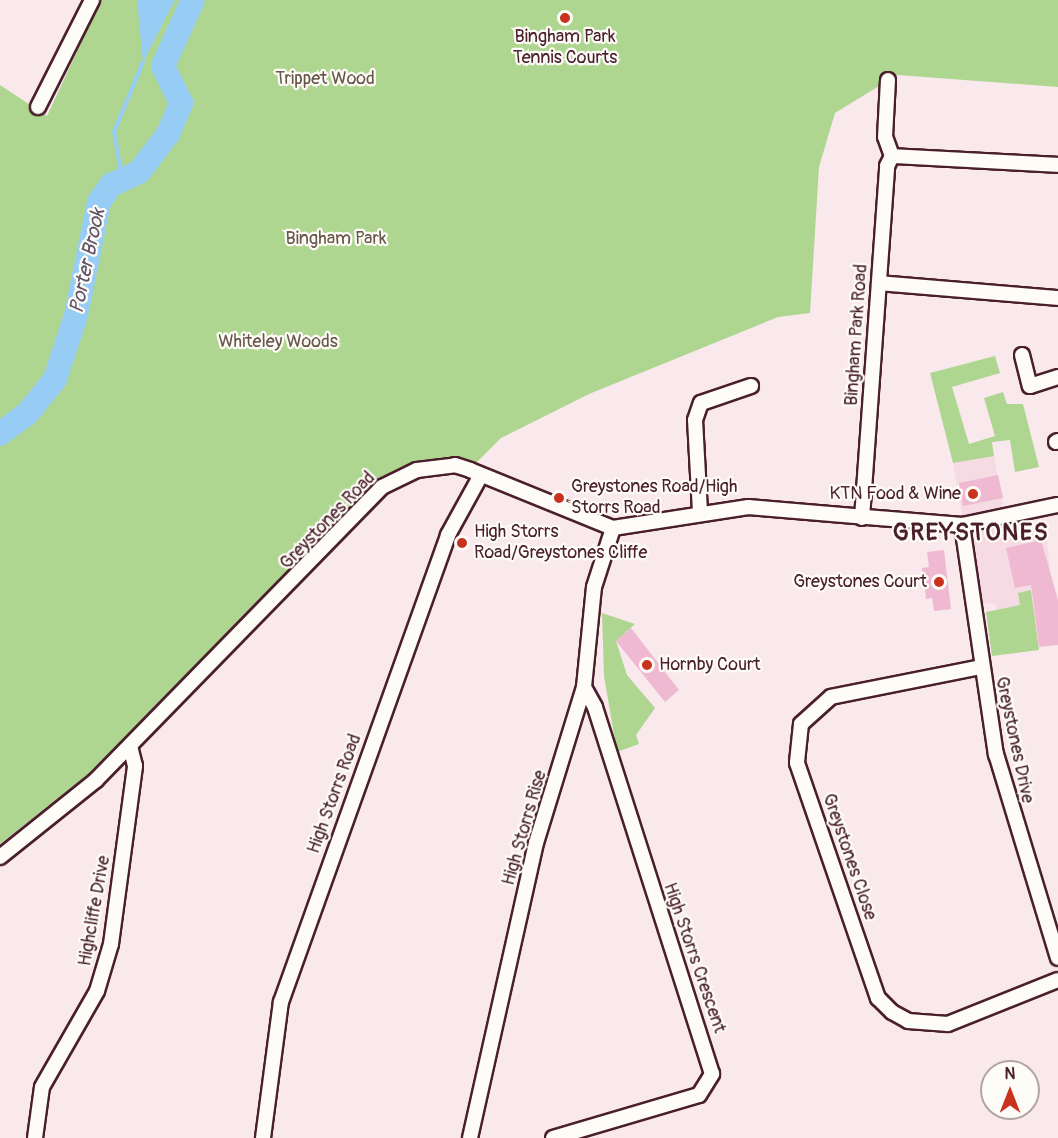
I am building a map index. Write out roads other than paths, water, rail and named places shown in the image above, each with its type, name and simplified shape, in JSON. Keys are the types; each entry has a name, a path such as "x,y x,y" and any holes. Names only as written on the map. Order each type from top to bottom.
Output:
{"street":[{"path":"38,107 92,0"},
{"name":"Bingham Park Road","path":"862,518 887,166 892,156 885,137 888,80"},
{"path":"892,156 1058,165"},
{"path":"879,283 1058,298"},
{"path":"1022,355 1030,386 1058,376"},
{"path":"700,512 694,420 701,404 751,386"},
{"name":"Greystones Road","path":"0,857 130,746 382,487 400,476 441,466 481,475 613,528"},
{"name":"High Storrs Road","path":"263,1138 284,993 448,535 481,475"},
{"path":"613,528 700,512 748,507 962,525 1058,505"},
{"name":"Greystones Drive","path":"962,525 981,667 1010,810 1058,957"},
{"name":"High Storrs Rise","path":"470,1138 536,843 584,687 594,587 613,528"},
{"name":"Greystones Close","path":"981,667 831,697 801,724 797,763 878,998 892,1012 908,1021 948,1024 1058,980"},
{"name":"High Storrs Crescent","path":"553,1138 600,1131 699,1095 712,1074 595,707 584,687"},
{"name":"Highcliffe Drive","path":"35,1138 42,1087 97,990 111,944 135,766 130,746"}],"water":[{"path":"137,0 175,0 143,62"}],"waterway":[{"name":"Porter Brook","path":"0,434 27,414 55,379 76,315 99,202 111,185 139,172 168,134 181,103 163,66 193,0"},
{"path":"122,178 114,132 143,62"}],"place":[{"name":"Bingham Park Tennis Courts","path":"565,18"},
{"name":"KTN Food & Wine","path":"973,494"},
{"name":"Greystones Road/High Storrs Road","path":"559,498"},
{"name":"High Storrs Road/Greystones Cliffe","path":"462,543"},
{"name":"Greystones Court","path":"939,582"},
{"name":"Hornby Court","path":"647,665"}],"district":[{"name":"GREYSTONES","path":"971,533"}],"park label":[{"name":"Trippet Wood","path":"325,79"},
{"name":"Bingham Park","path":"336,239"},
{"name":"Whiteley Woods","path":"278,342"}]}
